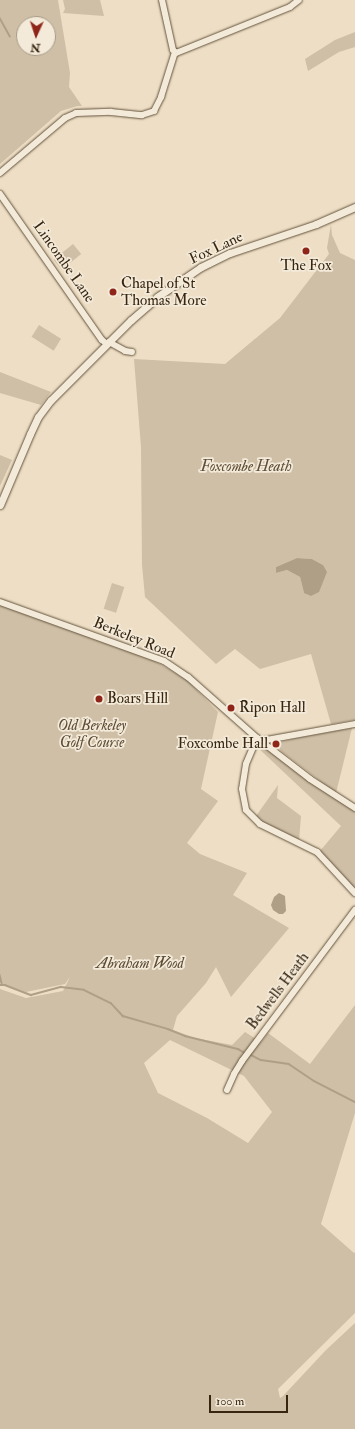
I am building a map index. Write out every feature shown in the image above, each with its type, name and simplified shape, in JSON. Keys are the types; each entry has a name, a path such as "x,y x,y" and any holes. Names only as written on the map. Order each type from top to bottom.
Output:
{"street":[{"path":"0,173 66,118 76,113 104,112 142,115 154,111 161,97 174,52 162,0"},
{"path":"174,52 176,53 276,13 290,7 299,0"},
{"name":"Lincombe Lane","path":"0,194 102,340 108,343"},
{"name":"Fox Lane","path":"0,506 38,417 51,400 157,297 201,267 230,253 316,224 355,207"},
{"path":"108,343 125,351 132,352"},
{"name":"Berkeley Road","path":"0,602 164,661 188,677 259,739 310,779 355,808"},
{"path":"355,724 259,739 246,764 242,789 246,810 260,824 317,852 355,893"},
{"name":"Bedwells Heath","path":"228,1090 234,1074 242,1061 355,910"}],"green space":[{"path":"0,0 58,0 70,73 69,87 82,106 61,111 0,164"},
{"path":"63,0 100,0 104,16 63,13 65,9"},
{"path":"355,32 355,47 339,52 308,71 305,59 335,40"},
{"name":"Foxcombe Heath","path":"331,224 332,235 340,253 355,260 355,720 331,724 311,654 260,669 235,649 216,664 145,597 142,565 141,447 134,359 225,364 280,318 329,254 327,248","holes":["297,558 312,559 323,565 304,593 300,577 287,570 276,573 276,567"]},
{"path":"73,244 81,254 62,270 54,260"},
{"path":"39,325 61,339 54,351 32,337"},
{"path":"0,372 51,392 41,405 0,393"},
{"path":"0,455 12,460 0,486"},
{"path":"112,583 124,587 116,613 104,609"},
{"path":"0,605 120,647 157,662 187,680 218,712 201,789 218,801 187,843 200,854 247,873 233,895 289,928 231,997 216,967 206,983 177,1016 173,1030 195,1038 232,1045 245,1032 261,1042 268,1033 310,1064 355,1005 355,1113 321,1224 354,1253 355,1252 355,1313 278,1389 280,1398 326,1350 355,1323 355,1429 0,1429 0,989 26,998 63,991 70,977 65,984 26,992 2,984 0,975","holes":["170,1040 244,1076 272,1112 248,1143 207,1118 158,1093 144,1063"]},
{"path":"352,728 336,793 279,748 281,742"},
{"path":"260,744 311,783 355,811 355,889 320,851 341,826 256,746"},
{"path":"278,785 277,798 301,816 299,841 269,827 256,816"}],"shaded area":[{"path":"297,558 312,559 323,565 327,572 319,592 311,596 304,593 300,577 287,570 276,573 276,567"},
{"path":"279,893 285,896 286,911 283,914 279,914 273,910 271,905 274,897"}],"waterway":[{"path":"0,18 10,36"},
{"path":"0,975 2,984"},
{"path":"0,985 5,985 31,995 61,987 84,990 111,1003 123,1016 168,1029 185,1036 238,1049 245,1053"},
{"path":"249,1054 261,1060 289,1064 314,1081 355,1102"}],"place":[{"name":"The Fox","path":"306,251"},
{"name":"Chapel of St Thomas More","path":"113,292"},
{"name":"Boars Hill","path":"99,699"},
{"name":"Ripon Hall","path":"231,708"},
{"name":"Foxcombe Hall","path":"276,744"}],"park label":[{"name":"Old Berkeley Golf Course","path":"92,734"},
{"name":"Abraham Wood","path":"140,964"}]}
